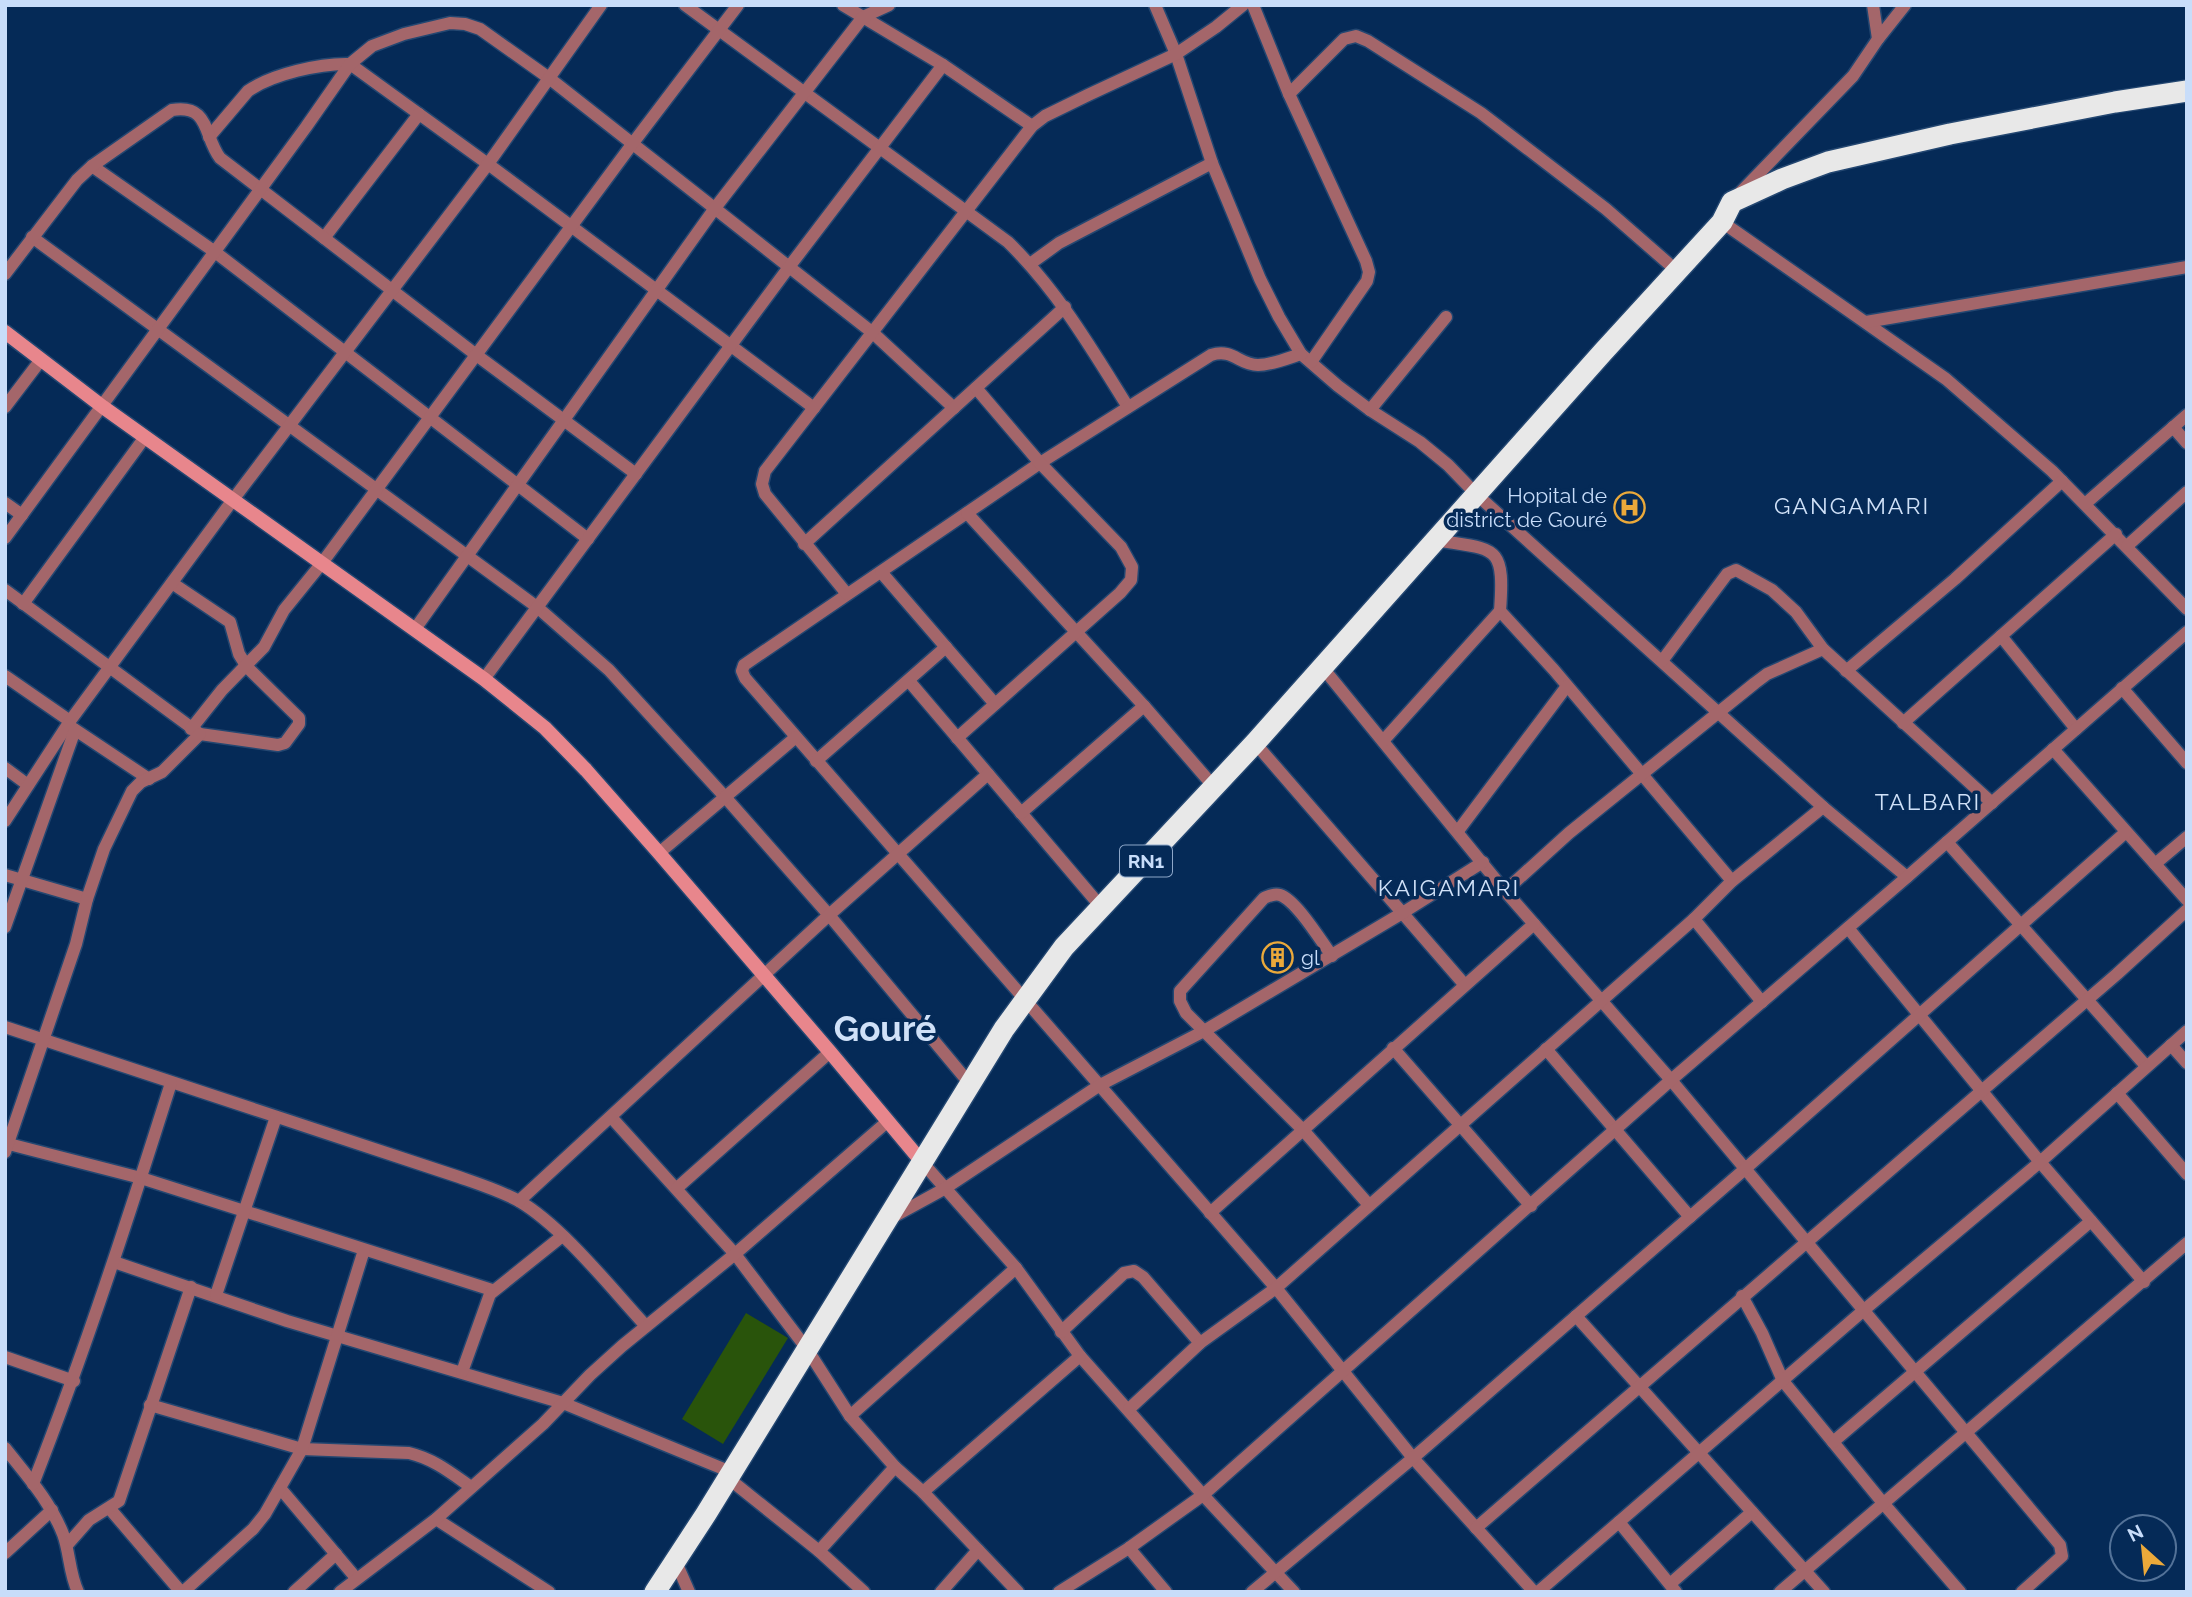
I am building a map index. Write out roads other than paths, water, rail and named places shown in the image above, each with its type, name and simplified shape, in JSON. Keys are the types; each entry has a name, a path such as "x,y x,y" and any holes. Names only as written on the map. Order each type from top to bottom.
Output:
{"highway":[{"path":"1732,202 1816,166 1879,149 2115,102 2187,91"},
{"name":"RN1","path":"655,1592 1023,1000 1064,947 1215,788 1323,668 1722,222 1732,202"}],"main road":[{"path":"5,332 40,361 232,501 484,679 545,728 659,853 922,1162"}],"street":[{"path":"5,821 109,668 232,501 394,291 601,5"},
{"path":"685,5 718,32 1008,242 1065,307 1128,407"},
{"path":"492,1290 141,1178 6,1146 76,944 87,899 104,849 132,790 141,782 162,772 196,731 222,690 264,647 284,610 322,563 475,354 738,5"},
{"path":"843,5 943,65 1032,126"},
{"path":"415,629 715,208 863,18 889,5"},
{"path":"1155,5 1176,54 1212,163 1260,279 1279,317 1306,358 1370,410 1439,457 1476,494 1719,714 1823,807 1907,877"},
{"path":"847,594 765,494 762,484 765,471 1032,126 1045,116 1176,54 1243,5"},
{"path":"1253,5 1289,94 1366,261 1369,272 1367,281 1306,358 1259,365 1220,352 1211,355 1040,463 744,664 742,671 745,678 897,855 1276,1288 1413,1458 1476,1528 1536,1592 2040,1162 2187,1031"},
{"path":"1873,5 1878,39"},
{"path":"1732,202 1853,76 1905,5"},
{"path":"5,538 103,407 350,64 372,46 404,34 450,23 480,29 549,78 873,333 954,408"},
{"path":"1289,94 1344,39 1356,36 1368,41 1481,113 1606,209 1676,271"},
{"path":"209,137 248,90 256,85 322,65 350,64 814,408"},
{"path":"484,679 789,267 943,65"},
{"path":"5,274 77,180 92,166 172,110 184,108 197,112 204,121 220,158 636,474"},
{"path":"324,238 419,114"},
{"path":"1030,264 1059,243 1212,163"},
{"path":"92,166 215,253 347,352 588,539"},
{"path":"1722,222 1946,379 2062,481 2187,609"},
{"path":"32,237 537,607 609,670 923,1017 970,1084"},
{"path":"1866,322 2187,267"},
{"path":"804,544 1065,307"},
{"path":"1370,410 1446,317"},
{"path":"5,407 40,361"},
{"path":"957,738 1121,593 1131,580 1132,567 1121,547 1040,463 976,388"},
{"path":"2085,504 2187,415"},
{"path":"2173,427 2187,443"},
{"path":"23,604 145,437"},
{"path":"1846,671 1955,579 2062,481"},
{"path":"2127,545 2187,492"},
{"path":"5,503 22,515"},
{"path":"967,513 1144,706 1215,788"},
{"path":"1903,723 2116,534"},
{"path":"1383,741 1500,611 1502,571 1491,551 1435,540"},
{"path":"1662,661 1727,574 1736,570 1772,590 1796,612 1823,649 1992,803"},
{"path":"881,572 995,704"},
{"path":"5,590 196,731 246,742 278,745 285,743 299,724 299,718 247,667 239,654 230,622 172,583"},
{"path":"1500,611 1567,685 1732,881"},
{"path":"1059,1592 1129,1548 1203,1495 1671,1080 2187,632"},
{"path":"2001,636 2076,729"},
{"path":"816,761 946,647"},
{"path":"1505,891 1569,832 1767,674 1823,649"},
{"path":"1323,668 1505,891 1671,1080 2060,1545 2062,1556 2022,1592"},
{"path":"5,676 149,779"},
{"path":"909,681 1102,908"},
{"path":"1458,831 1567,685"},
{"path":"2122,688 2187,764"},
{"path":"1021,813 1144,706"},
{"path":"5,927 71,725"},
{"path":"659,853 796,737"},
{"path":"1255,743 1464,984"},
{"path":"2053,749 2187,900"},
{"path":"5,768 29,785"},
{"path":"519,1201 765,977 829,915 988,774"},
{"path":"1129,1409 1200,1343 1276,1288 1694,919 1732,881 1823,807"},
{"path":"1252,1592 1413,1458 2126,832"},
{"path":"2155,864 2187,837"},
{"path":"1947,842 2146,1066"},
{"path":"884,1222 944,1189 1100,1085 1204,1031 1332,956 1483,862"},
{"path":"5,875 87,899"},
{"path":"1332,956 1292,903 1282,895 1272,894 1264,898 1180,991 1180,1001 1186,1013 1303,1130 1369,1205"},
{"path":"1476,1528 2087,1000 2187,910"},
{"path":"1694,919 1762,1002"},
{"path":"1210,1213 1534,924"},
{"path":"1848,928 2040,1162 2144,1282"},
{"path":"5,1027 459,1177 519,1201 561,1237 646,1326"},
{"path":"2171,1045 2187,1063"},
{"path":"1394,1048 1531,1206"},
{"path":"1546,1049 1690,1217"},
{"path":"677,1188 830,1052"},
{"path":"33,1484 74,1381 171,1083"},
{"path":"2117,1093 2187,1174"},
{"path":"216,1295 276,1117"},
{"path":"611,1117 735,1254 807,1349 850,1416 895,1467 923,1492 1018,1592"},
{"path":"340,1592 436,1519 523,1443 590,1375 888,1121"},
{"path":"922,1162 1016,1268 1080,1356 1203,1495 1294,1592"},
{"path":"1833,1442 2091,1221"},
{"path":"462,1372 492,1290 561,1237"},
{"path":"1780,1592 2187,1243"},
{"path":"110,1509 182,1592 253,1529 302,1449 364,1250"},
{"path":"114,1262 287,1321 564,1403 729,1475 864,1592"},
{"path":"850,1416 1016,1268"},
{"path":"1061,1332 1124,1273 1134,1271 1143,1277 1200,1343"},
{"path":"67,1545 89,1520 119,1501 191,1287"},
{"path":"1742,1296 1783,1381 1883,1503 1961,1592"},
{"path":"1576,1316 1824,1592"},
{"path":"923,1492 1080,1356"},
{"path":"5,1357 74,1381"},
{"path":"150,1405 302,1449 417,1455 436,1462 471,1487"},
{"path":"5,1448 52,1510 67,1545 72,1578 78,1592"},
{"path":"819,1551 895,1467"},
{"path":"280,1488 356,1578"},
{"path":"5,1553 52,1510"},
{"path":"1619,1522 1673,1588 1752,1512"},
{"path":"436,1519 549,1592"},
{"path":"1129,1548 1166,1592"},
{"path":"941,1592 978,1550"},
{"path":"293,1592 336,1554"},
{"path":"675,1560 690,1592"}],"place":[{"name":"Hopital de district de Gouré","path":"1630,508"},
{"name":"gl","path":"1278,958"}],"district":[{"name":"GANGAMARI","path":"1852,506"},
{"name":"TALBARI","path":"1928,802"},
{"name":"KAIGAMARI","path":"1449,888"},
{"name":"Gouré","path":"885,1029"}]}
